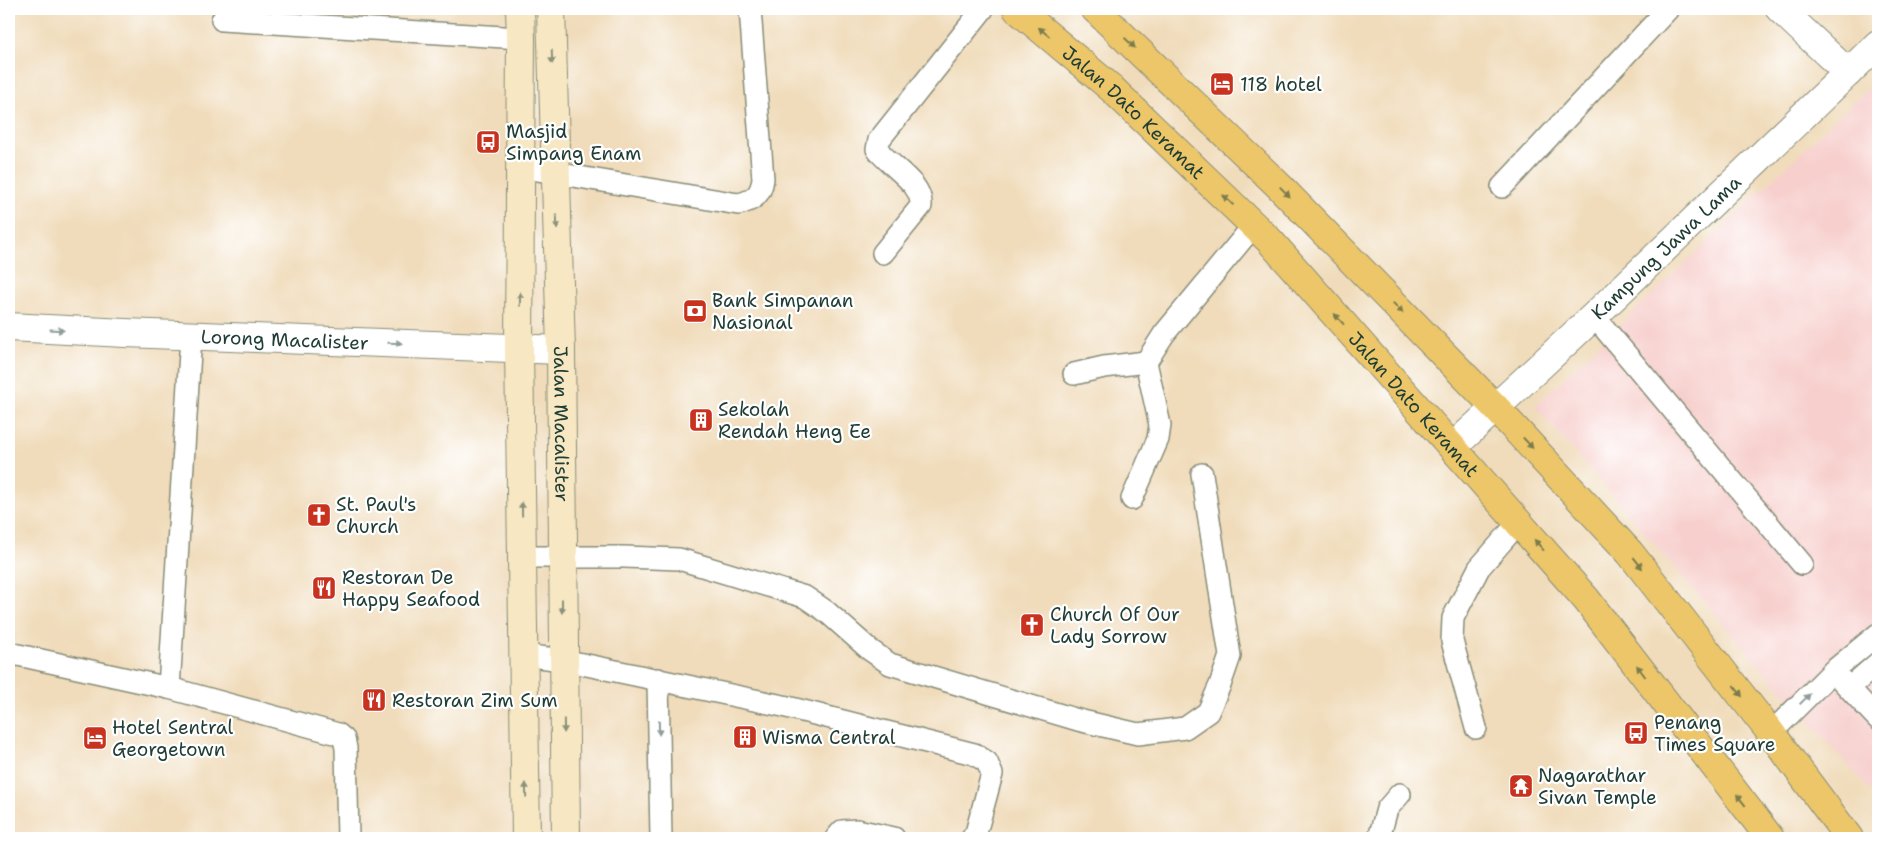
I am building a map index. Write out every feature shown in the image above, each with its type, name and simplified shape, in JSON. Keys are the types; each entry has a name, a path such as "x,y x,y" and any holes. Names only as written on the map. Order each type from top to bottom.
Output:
{"main road":[{"name":"Jalan Macalister","path":"520,9 519,348 526,838"},
{"name":"Jalan Macalister","path":"551,9 561,350 566,838"},
{"name":"Jalan Dato Keramat","path":"1017,9 1111,88 1270,241 1586,599 1770,838"},
{"path":"1095,9 1278,185 1495,407 1630,553 1771,733 1849,838"}],"street":[{"path":"1780,9 1848,73"},
{"name":"Kampung Jawa Lama","path":"1453,447 1594,316 1878,44"},
{"name":"Lorong Macalister","path":"9,327 561,350"}],"lane":[{"path":"520,167 738,204 747,202 757,196 762,188 763,179 750,9"},
{"path":"883,253 921,206 922,199 915,186 877,149 879,140 984,9"},
{"path":"1502,187 1668,9"},
{"path":"222,20 521,38"},
{"path":"1132,499 1158,439 1160,425 1146,362 1164,334 1254,225"},
{"path":"1594,316 1802,564"},
{"path":"169,688 191,336"},
{"path":"1074,374 1104,367 1146,362"},
{"path":"522,557 679,559 805,597 827,612 870,650 890,664 1078,720 1138,734 1185,728 1208,712 1230,656 1202,474"},
{"path":"1476,728 1452,641 1453,618 1478,568 1519,522"},
{"path":"1771,733 1833,671 1878,634"},
{"path":"9,652 169,688 338,734 344,739 346,748 348,838"},
{"path":"523,655 563,660 783,706 974,754 986,762 992,774 976,834 972,838"},
{"path":"1849,688 1878,663"},
{"path":"1833,671 1878,719"},
{"path":"658,679 661,838"},
{"path":"1379,838 1387,808 1400,794"},
{"path":"836,838 842,832 857,830 894,838"}],"shaded area":[{"path":"1878,79 1878,799 1766,673 1535,406"}],"place":[{"name":"118 hotel","path":"1222,84"},
{"name":"Masjid Simpang Enam","path":"488,142"},
{"name":"Bank Simpanan Nasional","path":"695,311"},
{"name":"Sekolah Rendah Heng Ee","path":"701,420"},
{"name":"St. Paul's Church","path":"319,515"},
{"name":"Restoran De Happy Seafood","path":"324,588"},
{"name":"Church Of Our Lady Sorrow","path":"1032,625"},
{"name":"Restoran Zim Sum","path":"374,700"},
{"name":"Penang Times Square","path":"1636,733"},
{"name":"Wisma Central","path":"745,737"},
{"name":"Hotel Sentral Georgetown","path":"95,738"},
{"name":"Nagarathar Sivan Temple","path":"1521,786"}]}
